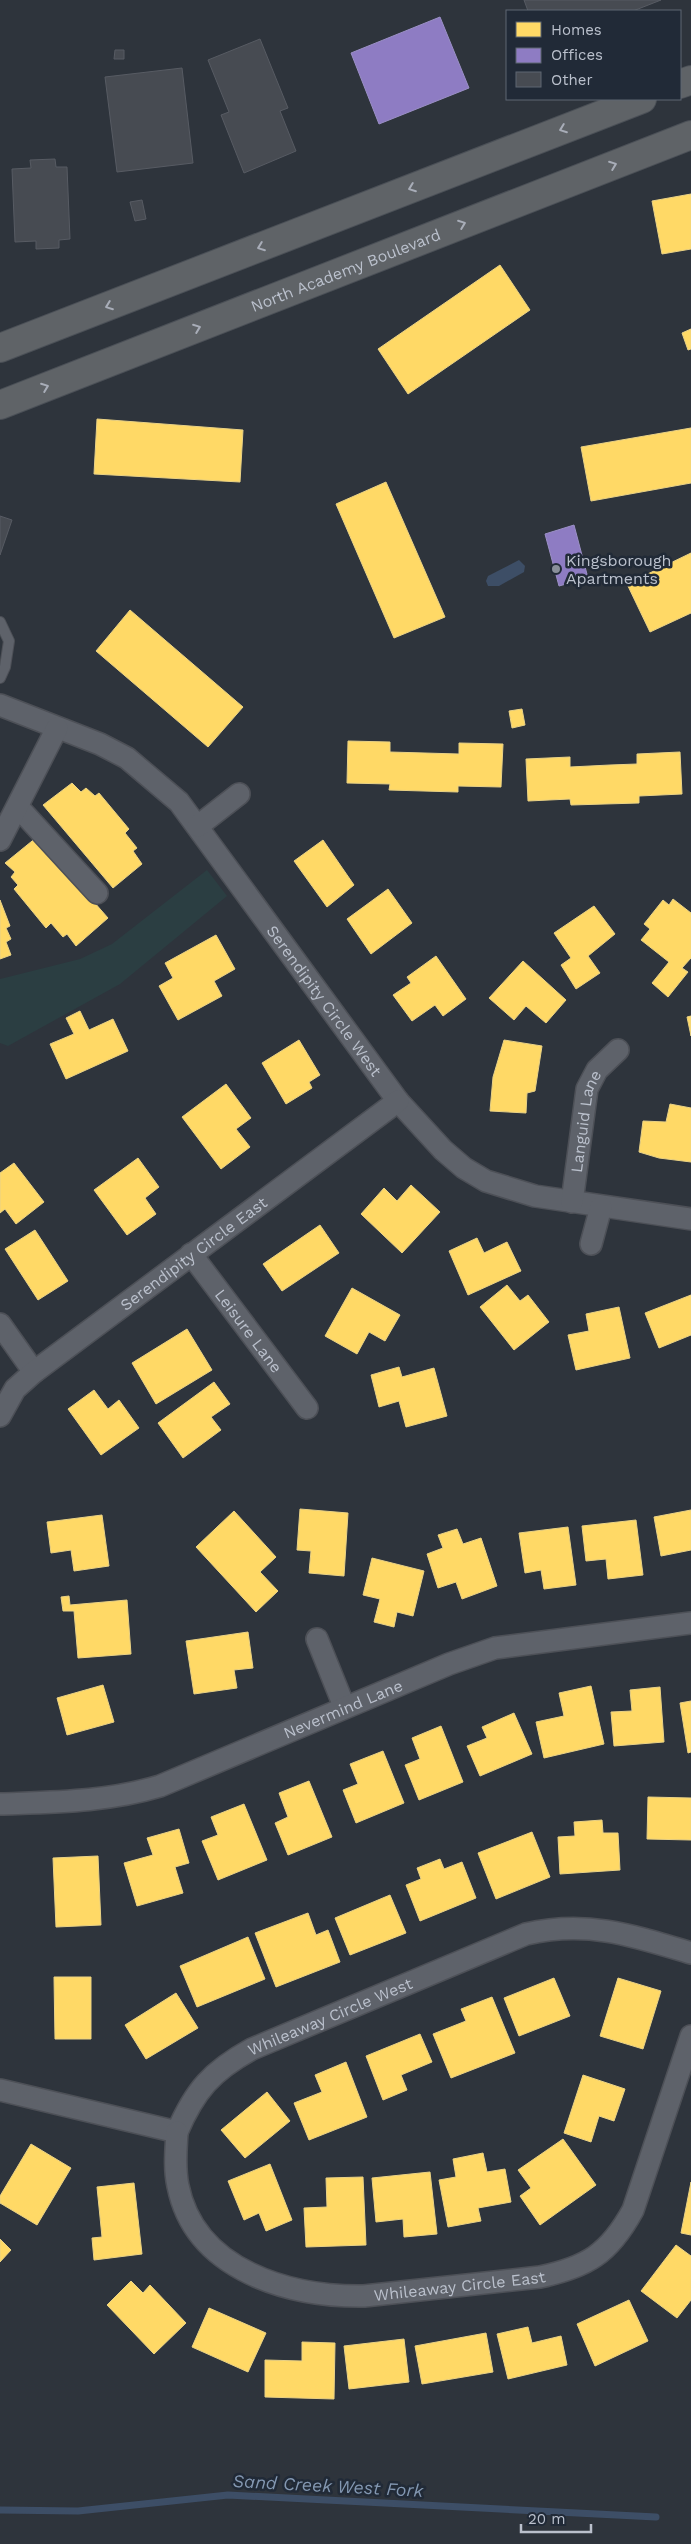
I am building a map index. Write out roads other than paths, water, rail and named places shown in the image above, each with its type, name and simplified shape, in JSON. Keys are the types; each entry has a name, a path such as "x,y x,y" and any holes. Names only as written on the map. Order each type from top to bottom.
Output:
{"highway":[{"path":"0,348 639,100"},
{"name":"North Academy Boulevard","path":"0,405 691,135"}],"street":[{"name":"Serendipity Circle West","path":"0,705 100,744 127,758 174,797 198,826 398,1101 443,1150 464,1168 486,1181 535,1196 691,1219"},
{"path":"0,840 56,728"},
{"path":"198,826 239,794"},
{"path":"18,807 97,893"},
{"name":"Languid Lane","path":"572,1202 587,1089 597,1070 618,1050"},
{"name":"Serendipity Circle East","path":"0,1416 15,1389 34,1372 398,1101"},
{"path":"591,1244 600,1207"},
{"name":"Leisure Lane","path":"191,1254 307,1408"},
{"path":"0,1324 34,1372"},
{"name":"Nevermind Lane","path":"0,1804 96,1800 130,1795 160,1786 344,1706 471,1655 495,1648 691,1622"},
{"path":"317,1639 344,1706"},
{"name":"Whileaway Circle West","path":"177,2132 188,2105 206,2081 227,2062 252,2049 526,1934 566,1928 602,1929 631,1934 691,1953"},
{"name":"Whileaway Circle East","path":"177,2132 175,2163 178,2186 185,2209 196,2228 212,2246 231,2263 256,2278 284,2288 335,2297 364,2296 540,2277 563,2272 588,2262 605,2251 621,2233 633,2210 691,2036"},
{"path":"0,2090 177,2132"}],"lane":[{"path":"0,622 9,641 5,667 0,678"}],"water":[{"path":"519,560 525,566 524,572 499,586 488,586 486,581 488,576"}],"waterway":[{"name":"Sand Creek West Fork","path":"0,2510 78,2511 228,2495 656,2517"}],"place":[{"name":"Kingsborough Apartments","path":"556,569"}]}
